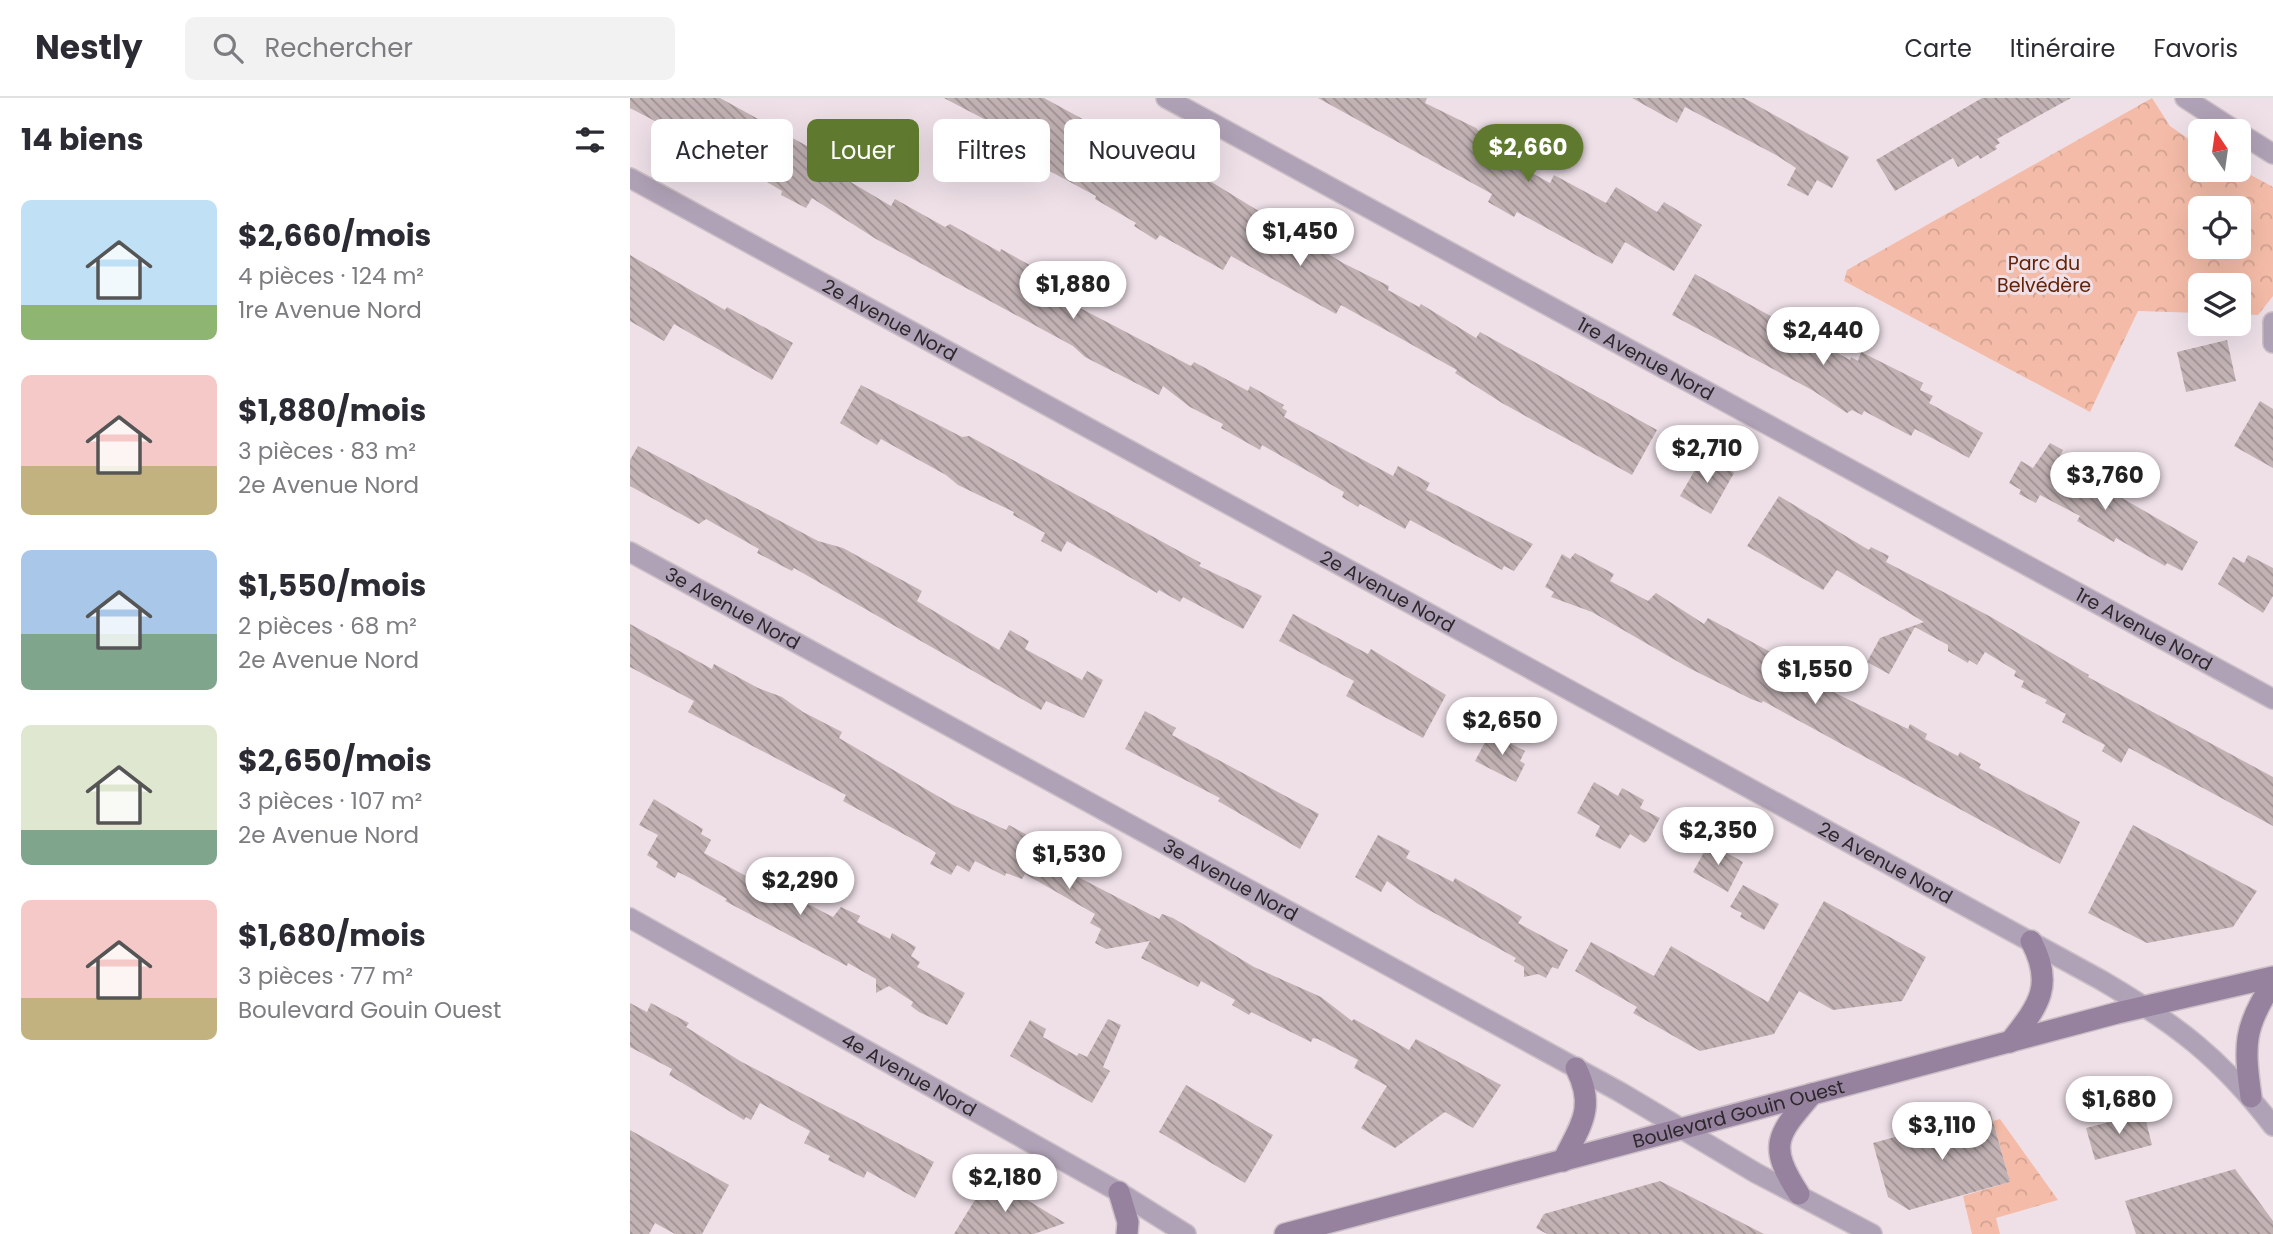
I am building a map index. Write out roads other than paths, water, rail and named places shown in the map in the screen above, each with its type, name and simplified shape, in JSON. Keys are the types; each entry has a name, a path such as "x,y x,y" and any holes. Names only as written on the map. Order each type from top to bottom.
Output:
{"main road":[{"path":"2010,1042 2034,1010 2042,993 2042,967 2031,942"},
{"name":"Boulevard Gouin Ouest","path":"1284,1234 1321,1229 1812,1094 2145,1006 2273,977"},
{"path":"2250,1097 2246,1038 2255,1009 2273,983"},
{"path":"1563,1161 1587,1111 1586,1091 1576,1068"},
{"path":"1799,1194 1783,1170 1778,1145 1787,1124 1812,1094"},
{"path":"1119,1192 1127,1213 1127,1234"}],"street":[{"name":"1re Avenue Nord","path":"1166,98 2273,699"},
{"path":"2185,98 2217,119"},
{"path":"2251,141 2273,154"},
{"name":"2e Avenue Nord","path":"630,178 2145,1006 2195,1041 2250,1097 2273,1126"},
{"path":"2273,322 2273,343"},
{"name":"3e Avenue Nord","path":"630,552 1576,1068 1756,1173 1872,1234"},
{"name":"4e Avenue Nord","path":"630,918 1119,1192 1186,1234"}],"park label":[{"name":"Parc du Belvédère","path":"2044,274"}]}
